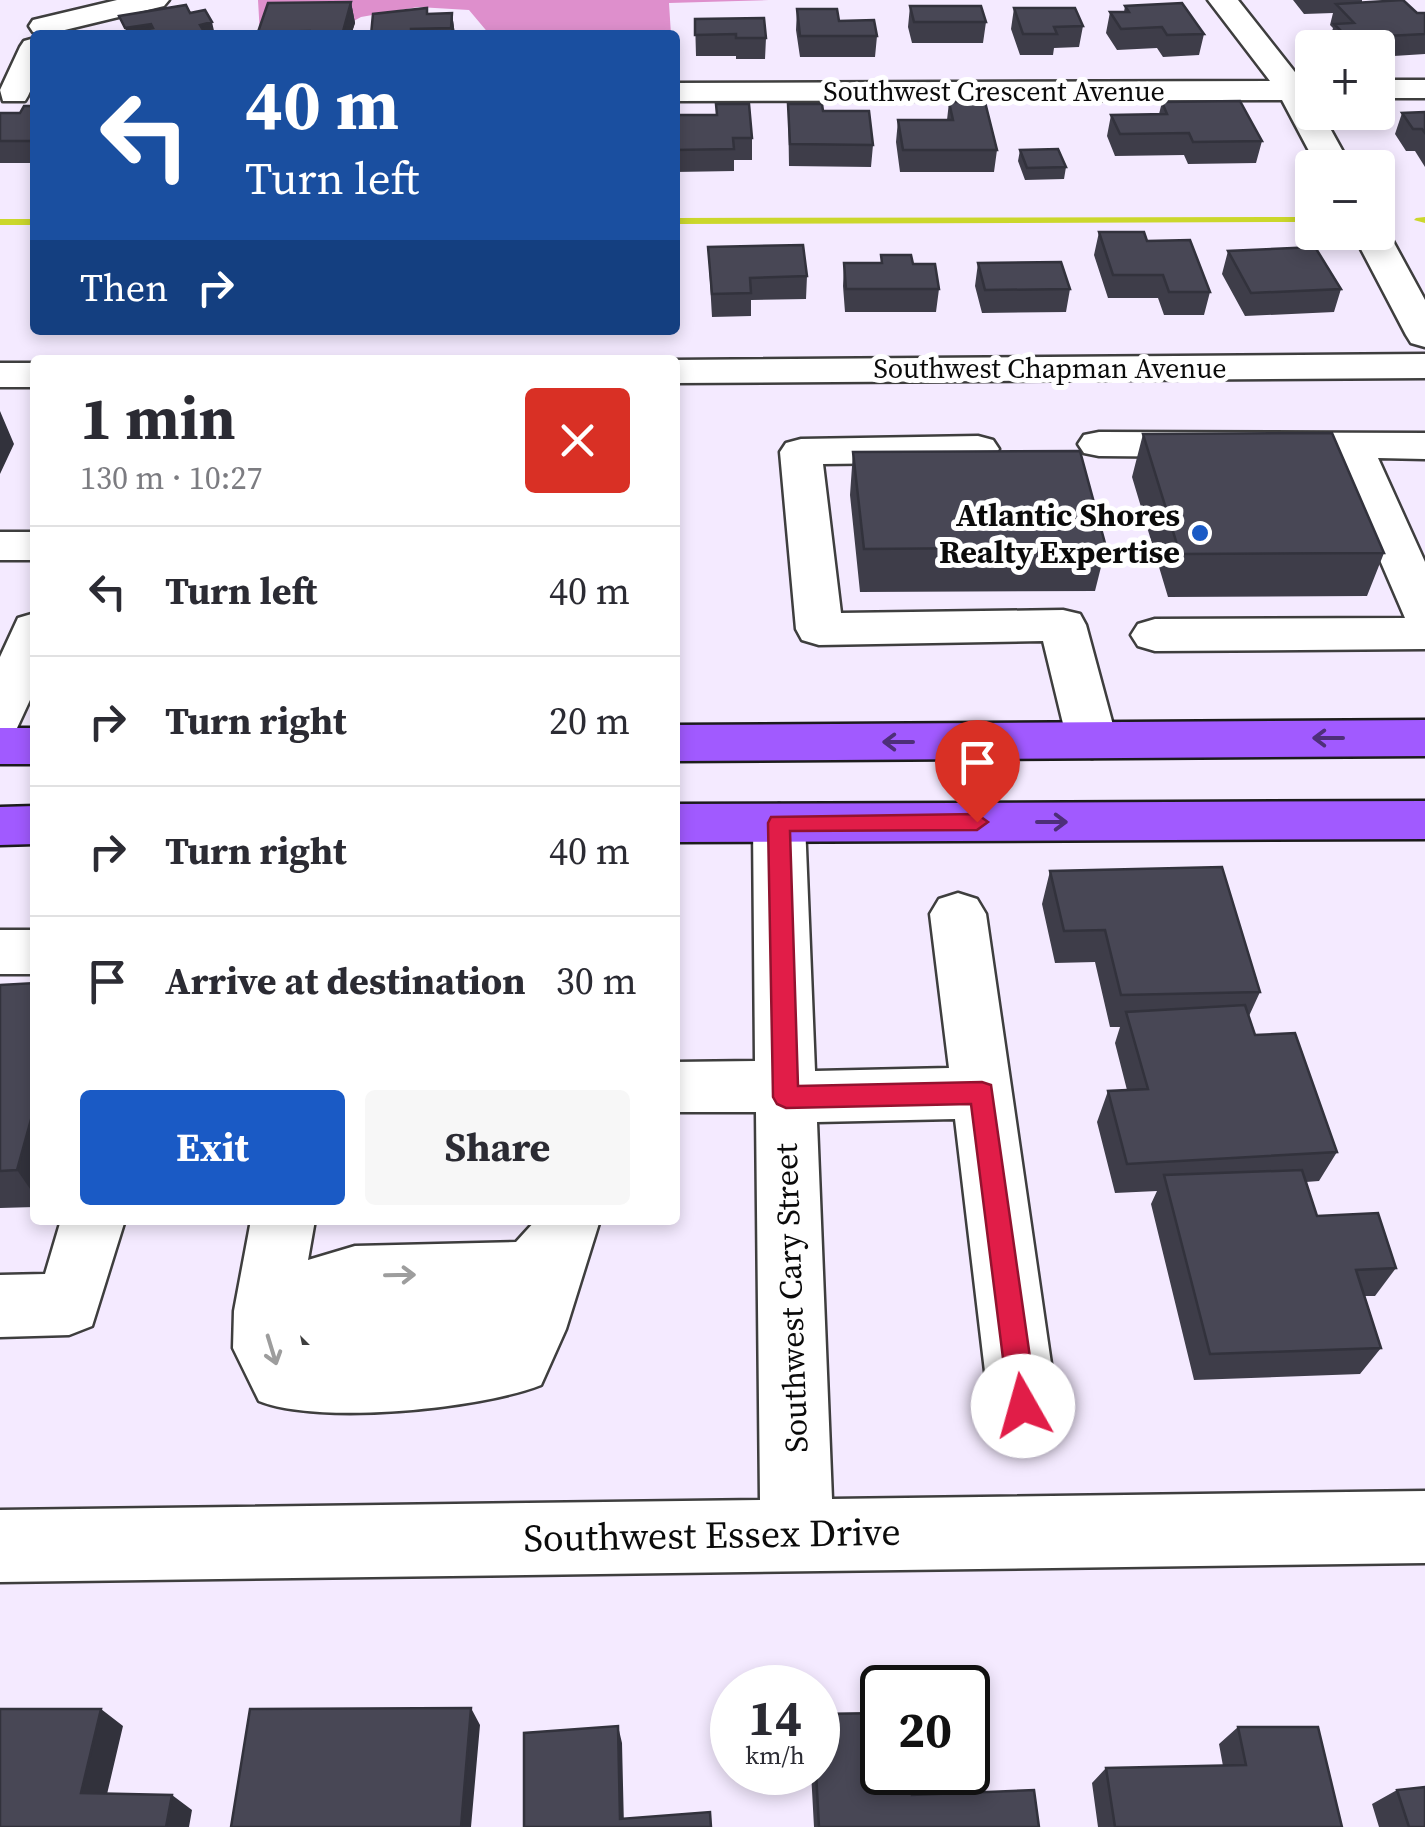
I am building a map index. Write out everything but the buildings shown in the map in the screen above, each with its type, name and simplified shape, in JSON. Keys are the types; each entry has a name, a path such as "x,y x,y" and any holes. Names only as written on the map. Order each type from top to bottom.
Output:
{"main road":[{"path":"680,744 1425,738"},
{"path":"0,746 30,746"},
{"path":"680,823 1425,820"},
{"path":"0,826 30,826"}],"street":[{"path":"22,0 37,30"},
{"path":"59,30 154,0"},
{"path":"1223,0 1295,81"},
{"path":"16,94 30,60"},
{"path":"1395,89 1425,89"},
{"name":"Southwest Crescent Avenue","path":"680,92 1295,90"},
{"path":"1380,250 1425,335"},
{"name":"Southwest Chapman Avenue","path":"680,370 1425,366"},
{"path":"0,375 30,374"},
{"path":"1098,444 1425,446"},
{"path":"1351,446 1425,613"},
{"path":"978,449 801,452 819,629 1064,625 1092,740"},
{"path":"0,546 30,546"},
{"path":"1155,635 1425,633"},
{"path":"0,716 20,645"},
{"name":"Southwest Cary Street","path":"778,823 797,1533"},
{"path":"958,914 1023,1406"},
{"path":"0,952 30,952"},
{"path":"680,1087 982,1093"},
{"path":"0,1306 69,1304 91,1225"},
{"path":"283,1225 288,1291 267,1348 284,1378 416,1378 518,1362 533,1329 553,1245 355,1276 288,1291"},
{"name":"Southwest Essex Drive","path":"0,1546 1425,1527"}],"shaded area":[{"path":"258,0 769,0 669,3 671,30 486,30 469,10 418,7 361,17 337,30 260,30"}],"waterway":[{"path":"680,221 1295,219"},
{"path":"1419,220 1425,220"},
{"path":"0,222 30,222"}],"place":[{"name":"Atlantic Shores Realty Expertise","path":"1200,533"}],"route":[{"path":"977,822 778,823 786,1097 982,1093 1023,1406"}]}
